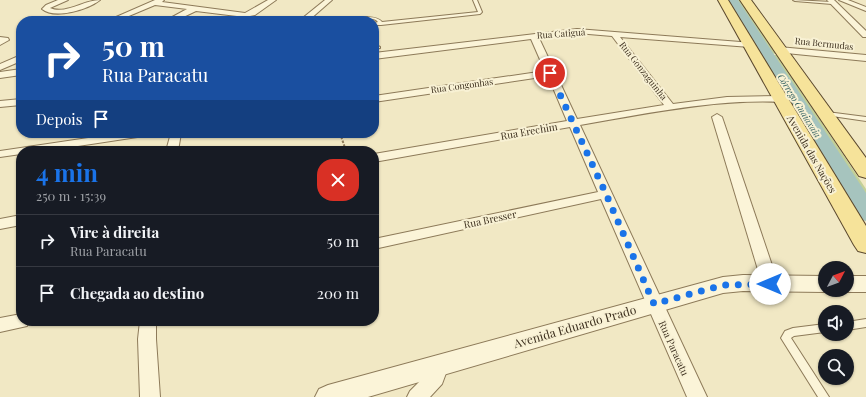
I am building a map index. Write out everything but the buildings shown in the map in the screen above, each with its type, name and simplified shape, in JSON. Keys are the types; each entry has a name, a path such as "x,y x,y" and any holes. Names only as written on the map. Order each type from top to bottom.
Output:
{"main road":[{"name":"Avenida das Nações","path":"723,0 866,245"},
{"path":"746,0 779,50 866,172"}],"street":[{"path":"65,0 48,6 46,9 56,12 66,11 97,0"},
{"path":"123,16 158,2 175,0"},
{"path":"158,2 248,14 273,0"},
{"path":"310,16 329,0"},
{"path":"842,0 866,9"},
{"path":"831,1 866,35"},
{"path":"179,16 196,8"},
{"name":"Rua Catiguá","path":"379,55 577,31 750,45"},
{"name":"Rua Gonzaguinha","path":"614,34 671,108"},
{"name":"Rua Paracatu","path":"534,36 697,397"},
{"path":"0,39 5,40 0,43"},
{"name":"Rua Bermudas","path":"779,50 866,58"},
{"path":"0,67 16,60"},
{"path":"0,75 16,73"},
{"name":"Rua Congonhas","path":"379,98 550,73"},
{"name":"Rua Erechim","path":"379,157 573,123 671,108 754,97 780,99"},
{"path":"0,104 16,102"},
{"path":"716,117 770,284"},
{"path":"56,146 110,138"},
{"path":"0,154 16,152"},
{"name":"Rua Bresser","path":"379,243 606,194"},
{"path":"0,224 16,221"},
{"name":"Avenida Eduardo Prado","path":"328,397 723,285 818,284"},
{"path":"854,284 866,284"},
{"path":"0,325 16,322"},
{"path":"148,326 150,397"},
{"path":"417,397 435,378 440,365"}],"lane":[{"path":"381,24 479,13 480,12 475,0"},
{"path":"795,0 831,1"},
{"path":"825,114 866,119"},
{"path":"854,325 866,323"},
{"path":"818,329 793,332 788,334 786,338 824,397"}],"green space":[{"path":"734,0 740,0 776,54 768,53"},
{"path":"770,55 777,55 866,189 866,204"}],"waterway":[{"name":"Córrego Guaiaxaia","path":"731,0 866,213"}],"route":[{"path":"550,73 648,287 654,304 723,285 744,283 770,284"}]}
